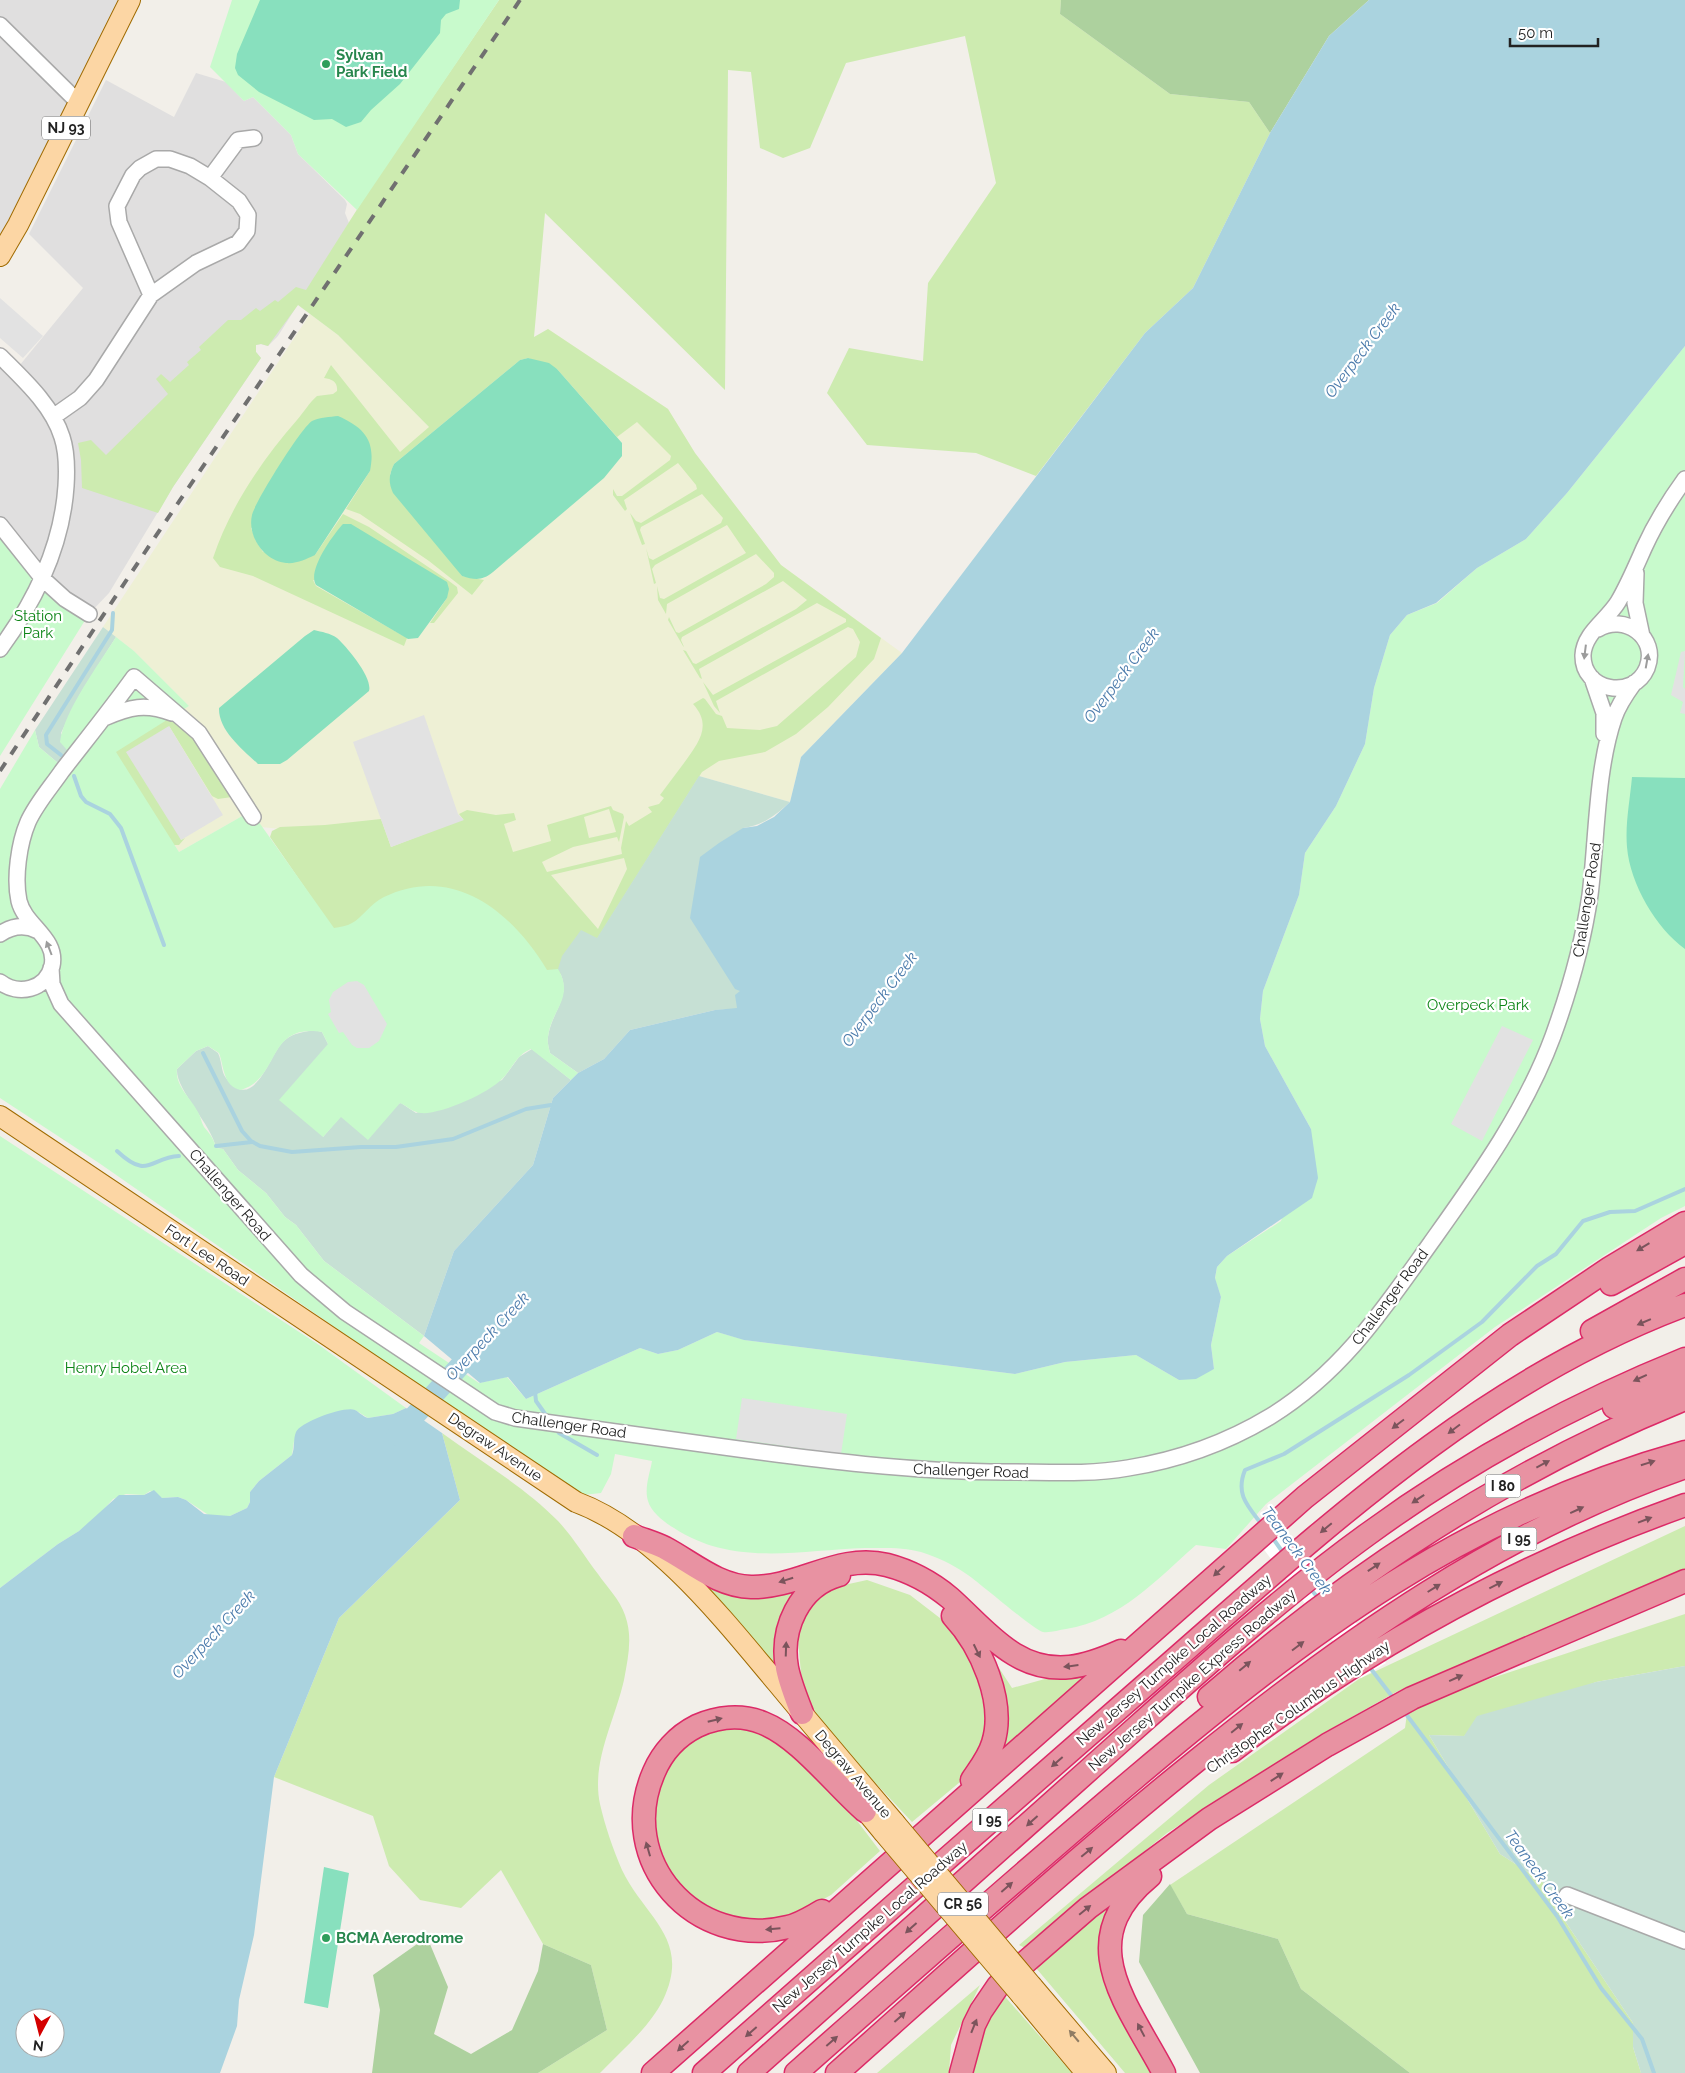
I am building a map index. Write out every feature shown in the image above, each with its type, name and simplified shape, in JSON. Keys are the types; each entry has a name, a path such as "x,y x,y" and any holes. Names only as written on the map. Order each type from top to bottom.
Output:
{"highway":[{"path":"653,2073 1256,1539 1348,1462 1518,1329 1610,1268 1685,1223"},
{"path":"1437,1394 1570,1308 1685,1243"},
{"path":"1494,1401 1555,1353 1685,1279"},
{"name":"New Jersey Turnpike Local Roadway","path":"704,2073 1301,1549 1410,1461 1494,1401 1596,1344 1685,1305"},
{"name":"New Jersey Turnpike Express Roadway","path":"749,2073 1233,1642 1317,1573 1382,1524 1459,1473 1581,1406 1685,1359"},
{"name":"I 80","path":"1459,1473 1531,1447 1611,1408 1685,1377"},
{"name":"I 80","path":"1341,1603 1412,1542 1517,1478 1595,1438 1685,1399"},
{"name":"I 95","path":"796,2073 1050,1850 1234,1696 1317,1620 1341,1603 1419,1565 1491,1526 1572,1490 1685,1452"},
{"name":"I 95","path":"837,2073 1044,1888 1246,1721 1371,1643 1446,1581 1516,1540 1597,1501 1685,1467"},
{"name":"Christopher Columbus Highway","path":"1371,1643 1442,1614 1518,1574 1592,1541 1685,1505"},
{"path":"634,1536 664,1548 707,1574 744,1586 778,1583 853,1562 870,1562 897,1568 934,1586 1010,1652 1026,1661 1043,1666 1076,1666 1134,1647"},
{"path":"802,1712 787,1667 787,1640 794,1613 812,1589 836,1576 862,1572 894,1578 927,1594 953,1616 972,1641 986,1671 995,1705 996,1730 991,1749 956,1805"},
{"path":"961,2073 969,2040 981,2011 1008,1976 1115,1887 1210,1819 1237,1804 1327,1745 1412,1698 1685,1581"},
{"path":"1566,1633 1685,1597"},
{"path":"864,1886 812,1917 788,1927 750,1930 717,1924 686,1906 667,1887 660,1876 645,1838 643,1810 650,1782 662,1756 671,1745 702,1724 714,1720 738,1717 761,1722 782,1733 865,1811"},
{"path":"1164,2073 1114,1978 1109,1954 1112,1929 1120,1909 1134,1890 1237,1804"}],"main road":[{"name":"NJ 93","path":"0,256 18,225 130,0"},
{"name":"Fort Lee Road","path":"0,1116 298,1317 414,1392"},
{"name":"Degraw Avenue","path":"414,1392 576,1502 600,1512 634,1536 696,1590 802,1712 889,1828 1026,1990 1106,2073"},
{"name":"Degraw Avenue","path":"576,1502 593,1522 646,1561 697,1608 824,1759 865,1811 889,1828"},
{"name":"Degraw Avenue","path":"1026,1990 1068,2052 1086,2073"},
{"path":"1068,2052 1082,2073"}],"street":[{"path":"0,25 79,103"},
{"path":"210,178 238,140 254,138"},
{"path":"53,417 80,398 96,380 151,295 196,263 238,243 244,236 248,223 245,208 210,178 190,166 170,159 156,159 140,168 117,206 118,222 151,295"},
{"path":"0,356 28,385 53,417 63,437 66,460 66,489 58,538 43,580 0,649"},
{"name":"Challenger Road","path":"19,900 24,916 50,946 53,956 51,968 52,984 61,1004 304,1279 345,1312 482,1405 502,1415 858,1465 974,1473 1092,1472 1125,1469 1187,1454 1220,1443 1270,1416 1324,1376 1376,1321 1478,1176 1517,1114 1552,1040 1570,989 1583,943 1596,849 1605,752 1604,713 1592,678 1585,667 1584,649 1588,639 1617,604 1660,518 1685,479"},
{"path":"0,525 43,580 65,599 89,614"},
{"name":"Challenger Road","path":"1605,752 1614,716 1634,683 1643,675 1648,664 1648,650 1642,636 1634,604 1638,563"},
{"path":"1598,629 1608,624 1620,623 1633,628 1642,636"},
{"path":"0,934 10,922 19,900 21,846 28,822 47,792 134,677 199,733 253,817"},
{"path":"1592,678 1600,684 1611,688 1620,688 1634,683"},
{"path":"104,718 131,707 155,707 183,718"},
{"path":"0,934 20,926 38,931"},
{"path":"0,998 43,981 51,968"},
{"name":"Challenger Road","path":"0,982 9,988 45,995 61,1004"},
{"path":"1567,1895 1685,1941"}],"shaded area":[{"path":"0,0 130,0 0,256"},
{"path":"196,73 226,82 244,101 253,97 291,135 298,154 345,200 347,204 345,213 349,223 278,336 268,346 256,345 256,352 261,358 173,487 109,593 89,614 0,528 0,356 15,371 83,288 29,234 106,80 174,117"},
{"path":"0,298 43,336 23,358 0,338"},
{"path":"1685,651 1683,687 1685,689 1685,714 1680,713 1683,702 1671,695 1681,652"},
{"path":"424,715 458,814 464,820 391,847 353,742"},
{"path":"169,726 223,815 181,840 126,752"},
{"path":"357,981 364,985 387,1024 379,1041 369,1048 357,1048 352,1045 343,1032 339,1033 328,1014 331,1012 329,1000 333,992 348,982"},
{"path":"1502,1026 1533,1040 1482,1141 1451,1124"},
{"path":"742,1398 847,1414 841,1454 736,1439"}],"green space":[{"path":"232,0 499,0 357,210 298,154 291,135 253,97 244,101 210,67"},
{"name":"Sylvan Park Field","path":"260,0 460,0 459,9 446,14 441,20 440,33 400,84 371,110 361,122 346,127 332,119 314,120 259,92 238,75 235,68 237,54"},
{"path":"499,0 1061,0 1060,14 1170,94 1249,102 1270,133 1193,288 1145,333 1036,476 976,453 867,445 827,393 849,348 923,361 928,283 996,183 965,36 846,63 810,148 783,158 760,148 751,72 728,70 725,390 545,213 534,337 548,329 668,409 695,453 781,565 881,638 874,659 828,707 796,734 765,752 719,761 702,772 597,939 561,974 350,928 336,933 270,837 272,831 280,827 325,825 381,819 391,847 463,819 459,814 467,810 496,815 514,813 516,820 504,824 513,852 551,841 547,825 611,806 613,810 623,814 624,817 619,842 617,837 573,847 542,862 547,872 622,854 621,848 626,821 629,826 652,812 648,807 659,804 664,798 660,795 698,741 703,727 699,712 693,704 703,698 705,699 716,714 722,716 727,728 760,730 777,726 856,657 860,642 853,629 848,627 716,701 720,713 714,706 703,682 713,695 846,622 846,619 817,603 699,669 702,679 700,678 683,650 686,651 693,663 696,664 796,609 807,600 783,581 682,637 681,640 684,647 668,620 669,617 676,632 679,633 766,584 774,577 774,573 756,554 667,604 666,614 658,600 657,586 660,598 664,599 746,553 727,525 655,565 652,569 656,583 654,584 646,548 649,558 653,560 721,523 723,518 702,494 641,527 640,530 645,544 642,545 630,513 636,521 641,523 697,489 696,485 678,463 624,500 627,509 625,511 613,495 613,489 617,496 622,496 670,460 671,456 637,422 617,437 557,369 528,358 520,360 394,464 390,474 462,576 484,580 472,595 429,561 360,514 346,509 370,471 251,528 263,552 315,555 343,514 369,527 457,587 458,593 434,623 430,623 447,598 313,580 316,586 407,638 404,646 253,576 220,567 213,558 228,521 248,485 284,435 314,399 317,396 333,394 337,391 337,385 334,382 324,378 331,365 400,452 429,427 338,335 298,305 268,346 256,345 256,352 261,358 173,487 158,513 82,488 78,443 91,440 106,455 168,394 156,379 161,374 170,382 189,365 187,362 201,350 199,347 228,320 241,320 256,308 260,311 275,300 278,302 296,287 306,290 370,189","holes":["609,809 616,832 589,838 584,817","624,858 627,869 598,929 551,875"]},
{"path":"1061,0 1369,0 1329,36 1270,133 1249,102 1170,94 1060,14"},
{"path":"310,314 338,335 429,427 548,329 668,409 695,453 781,565 902,653 801,757 790,802 699,776 597,939 372,838 261,827 251,811 179,852 116,752 189,706 134,651 103,627"},
{"name":"Overpeck Park","path":"1685,346 1685,1206 1661,1218 1495,1327 1266,1504 1226,1549 1196,1545 1137,1597 1104,1617 1086,1624 1043,1632 1029,1624 960,1570 939,1558 914,1550 865,1548 767,1553 719,1548 696,1540 674,1528 655,1513 647,1496 652,1461 615,1454 611,1474 601,1493 583,1495 560,1484 99,1163 0,1098 0,789 35,730 39,747 58,763 67,750 60,742 68,716 83,688 116,637 134,651 189,706 116,752 179,852 251,811 334,928 348,925 355,921 384,897 410,888 434,886 457,890 479,899 499,913 533,949 547,970 558,969 563,979 563,996 550,1027 548,1041 550,1053 578,1073 571,1080 531,1049 518,1058 496,1085 452,1107 429,1113 418,1113 400,1103 368,1140 341,1117 323,1137 279,1100 328,1044 322,1032 304,1031 291,1036 282,1043 263,1075 254,1084 241,1090 235,1088 227,1080 219,1053 208,1046 196,1051 177,1069 178,1081 198,1112 216,1148 223,1149 238,1170 266,1193 285,1217 296,1225 324,1261 424,1336 419,1343 479,1383 507,1377 526,1399 640,1348 658,1354 678,1350 717,1332 745,1340 1015,1374 1065,1362 1136,1355 1179,1380 1214,1369 1211,1345 1221,1297 1215,1279 1217,1267 1227,1256 1281,1221 1311,1129 1265,1046 1260,1019 1263,991 1299,895 1305,853 1336,806 1365,744 1374,688 1390,635 1407,615 1437,603 1477,568 1526,539 1567,493"},
{"path":"528,358 549,363 557,369 622,443 622,456 604,478 489,575 475,579 462,576 393,493 390,485 391,472 394,464 520,360"},
{"path":"338,416 355,425 366,437 371,451 370,471 315,555 294,563 286,563 271,558 259,546 252,531 252,515 255,508 279,466 306,427 312,421"},
{"path":"343,524 351,524 447,582 449,589 447,598 418,638 408,639 316,585 314,579 318,563 327,545"},
{"name":"Station Park","path":"0,528 89,614 0,756"},
{"path":"103,627 116,637 80,694 61,733 68,750 58,763 39,747 35,730"},
{"path":"314,630 334,636 347,648 367,678 369,691 287,760 280,764 258,764 227,732 220,716 219,708"},
{"path":"166,716 189,730 232,797 218,799 212,796 169,726 181,840 185,838 179,845 168,845 103,732"},
{"path":"699,776 790,802 768,819 757,825 743,828 741,991 737,1009 715,1010 630,1030 604,1059 578,1073 550,1053 548,1043 550,1028 563,995 564,987 558,969 562,956 581,930 597,938"},
{"path":"1632,777 1685,778 1685,949 1674,940 1655,917 1646,904 1633,876 1627,847 1627,821"},
{"path":"314,1030 322,1032 328,1044 323,1137 340,1117 401,1103 416,1113 502,1080 519,1057 532,1049 571,1080 553,1098 533,1165 454,1251 424,1336 324,1261 296,1225 285,1217 266,1193 238,1170 223,1149 216,1148 208,1129 187,1097 178,1077 177,1069 196,1051 208,1046 218,1053 226,1078 236,1088 245,1090 253,1086 261,1077 279,1046 285,1040 295,1034"},
{"name":"Henry Hobel Area","path":"0,1136 319,1345 406,1408 393,1414 368,1418 355,1410 294,1441 292,1455 259,1481 250,1492 250,1502 247,1508 230,1516 210,1516 186,1500 178,1497 162,1498 150,1491 144,1495 126,1494 113,1499 97,1517 0,1588"},
{"path":"442,1433 517,1486 558,1521 617,1599 623,1609 629,1631 629,1648 624,1680 601,1757 598,1788 604,1821 622,1870 662,1930 669,1945 672,1961 671,1979 663,2000 650,2020 600,2073 538,2073 607,2030 591,1965 543,1944 501,1870 461,1908 420,1900 389,1866 373,1816 274,1777 339,1618 460,1500"},
{"path":"1685,1526 1685,1571 1396,1692 1320,1735 1167,1833 1025,1948 1019,1945 1209,1785 1359,1679"},
{"path":"693,1574 735,1591 817,1576 777,1668"},
{"path":"867,1580 910,1595 949,1625 975,1669 987,1719 981,1755 960,1782 912,1822 826,1730 803,1694 797,1630 813,1604 835,1587"},
{"path":"1685,1614 1685,1666 1596,1682 1464,1736 1429,1735 1500,1854 1542,1881 1563,1918 1633,2023 1633,2047 1641,2073 1410,2073 1301,1989 1278,1939 1187,1914 1170,1885 1405,1728 1408,1706"},
{"path":"975,1631 1012,1688 1099,1664 994,1758"},
{"path":"1685,1666 1685,2073 1641,2073 1633,2047 1633,2023 1563,1918 1542,1881 1500,1854 1429,1735 1464,1736 1477,1716 1596,1682"},
{"path":"719,1725 766,1732 807,1768 848,1809 880,1851 831,1895 789,1918 740,1920 688,1898 660,1859 652,1814 661,1779 677,1750"},
{"name":"BCMA Aerodrome","path":"324,1867 349,1873 328,2008 304,2003"},
{"path":"1170,1884 1187,1914 1278,1939 1301,1989 1410,2073 1200,2073 1139,1962 1143,1915"},
{"path":"1115,1894 1103,1933 1102,1976 1154,2073 1125,2073 1036,1968"},
{"path":"427,1937 448,1987 434,2034 471,2054 512,2030 538,1971 543,1944 591,1965 607,2030 538,2073 372,2073 380,2010 373,1975"},
{"path":"980,1985 951,2045 949,2073 877,2073"},
{"path":"1001,1992 1072,2073 971,2073 972,2056"}],"water":[{"path":"1369,0 1685,0 1685,346 1567,493 1526,539 1477,568 1436,603 1407,615 1390,635 1374,688 1365,744 1336,806 1305,853 1299,895 1263,991 1260,1019 1265,1046 1311,1129 1318,1178 1312,1198 1227,1256 1217,1267 1215,1278 1221,1297 1211,1345 1214,1369 1196,1379 1179,1380 1136,1355 1065,1362 1015,1374 744,1340 717,1332 678,1350 658,1354 640,1348 526,1399 508,1377 480,1383 424,1336 454,1251 533,1165 553,1098 578,1073 604,1059 630,1030 715,1010 737,1008 735,995 740,991 735,989 690,918 700,857 743,828 757,826 774,817 790,802 801,757 902,653 1145,333 1193,288 1270,133 1329,36"},
{"path":"406,1408 442,1433 460,1500 339,1618 274,1777 254,1935 239,2000 237,2026 220,2073 0,2073 0,1588 58,1544 79,1531 119,1495 144,1495 154,1490 162,1498 178,1497 186,1500 204,1514 230,1516 247,1508 250,1502 250,1492 259,1481 292,1455 296,1432 300,1428 314,1420 342,1410 355,1410 368,1418 393,1414"}],"pier":[{"path":"1278,1520 1386,1663 1361,1678 1250,1531"}],"waterway":[{"path":"61,755 47,744 46,735 112,630 113,613"},
{"path":"74,776 81,796 86,802 110,814 121,828 164,945"},
{"path":"203,1053 242,1131 251,1141 260,1146 292,1152 361,1147 396,1147 453,1139 526,1109 551,1105"},
{"path":"216,1146 252,1142"},
{"path":"117,1151 136,1165 143,1166 169,1157 179,1156"},
{"name":"Teaneck Creek","path":"1263,1526 1248,1506 1242,1493 1241,1486 1245,1470 1284,1454 1409,1375 1482,1322 1537,1266 1556,1254 1583,1221 1610,1212 1635,1211 1685,1189"},
{"name":"Overpeck Creek","path":"397,1435 479,1345"},
{"path":"535,1392 536,1401 548,1418"},
{"path":"555,1428 559,1433 597,1455"},
{"name":"Teaneck Creek","path":"1272,1537 1284,1554"},
{"name":"Teaneck Creek","path":"1309,1587 1319,1599"},
{"name":"Teaneck Creek","path":"1368,1665 1394,1699"},
{"name":"Teaneck Creek","path":"1403,1710 1557,1916 1601,1988 1642,2039 1654,2073"}],"railway":[{"path":"0,771 153,540 520,0"}],"place":[{"name":"Sylvan Park Field","path":"326,64"},
{"name":"BCMA Aerodrome","path":"326,1938"}]}
